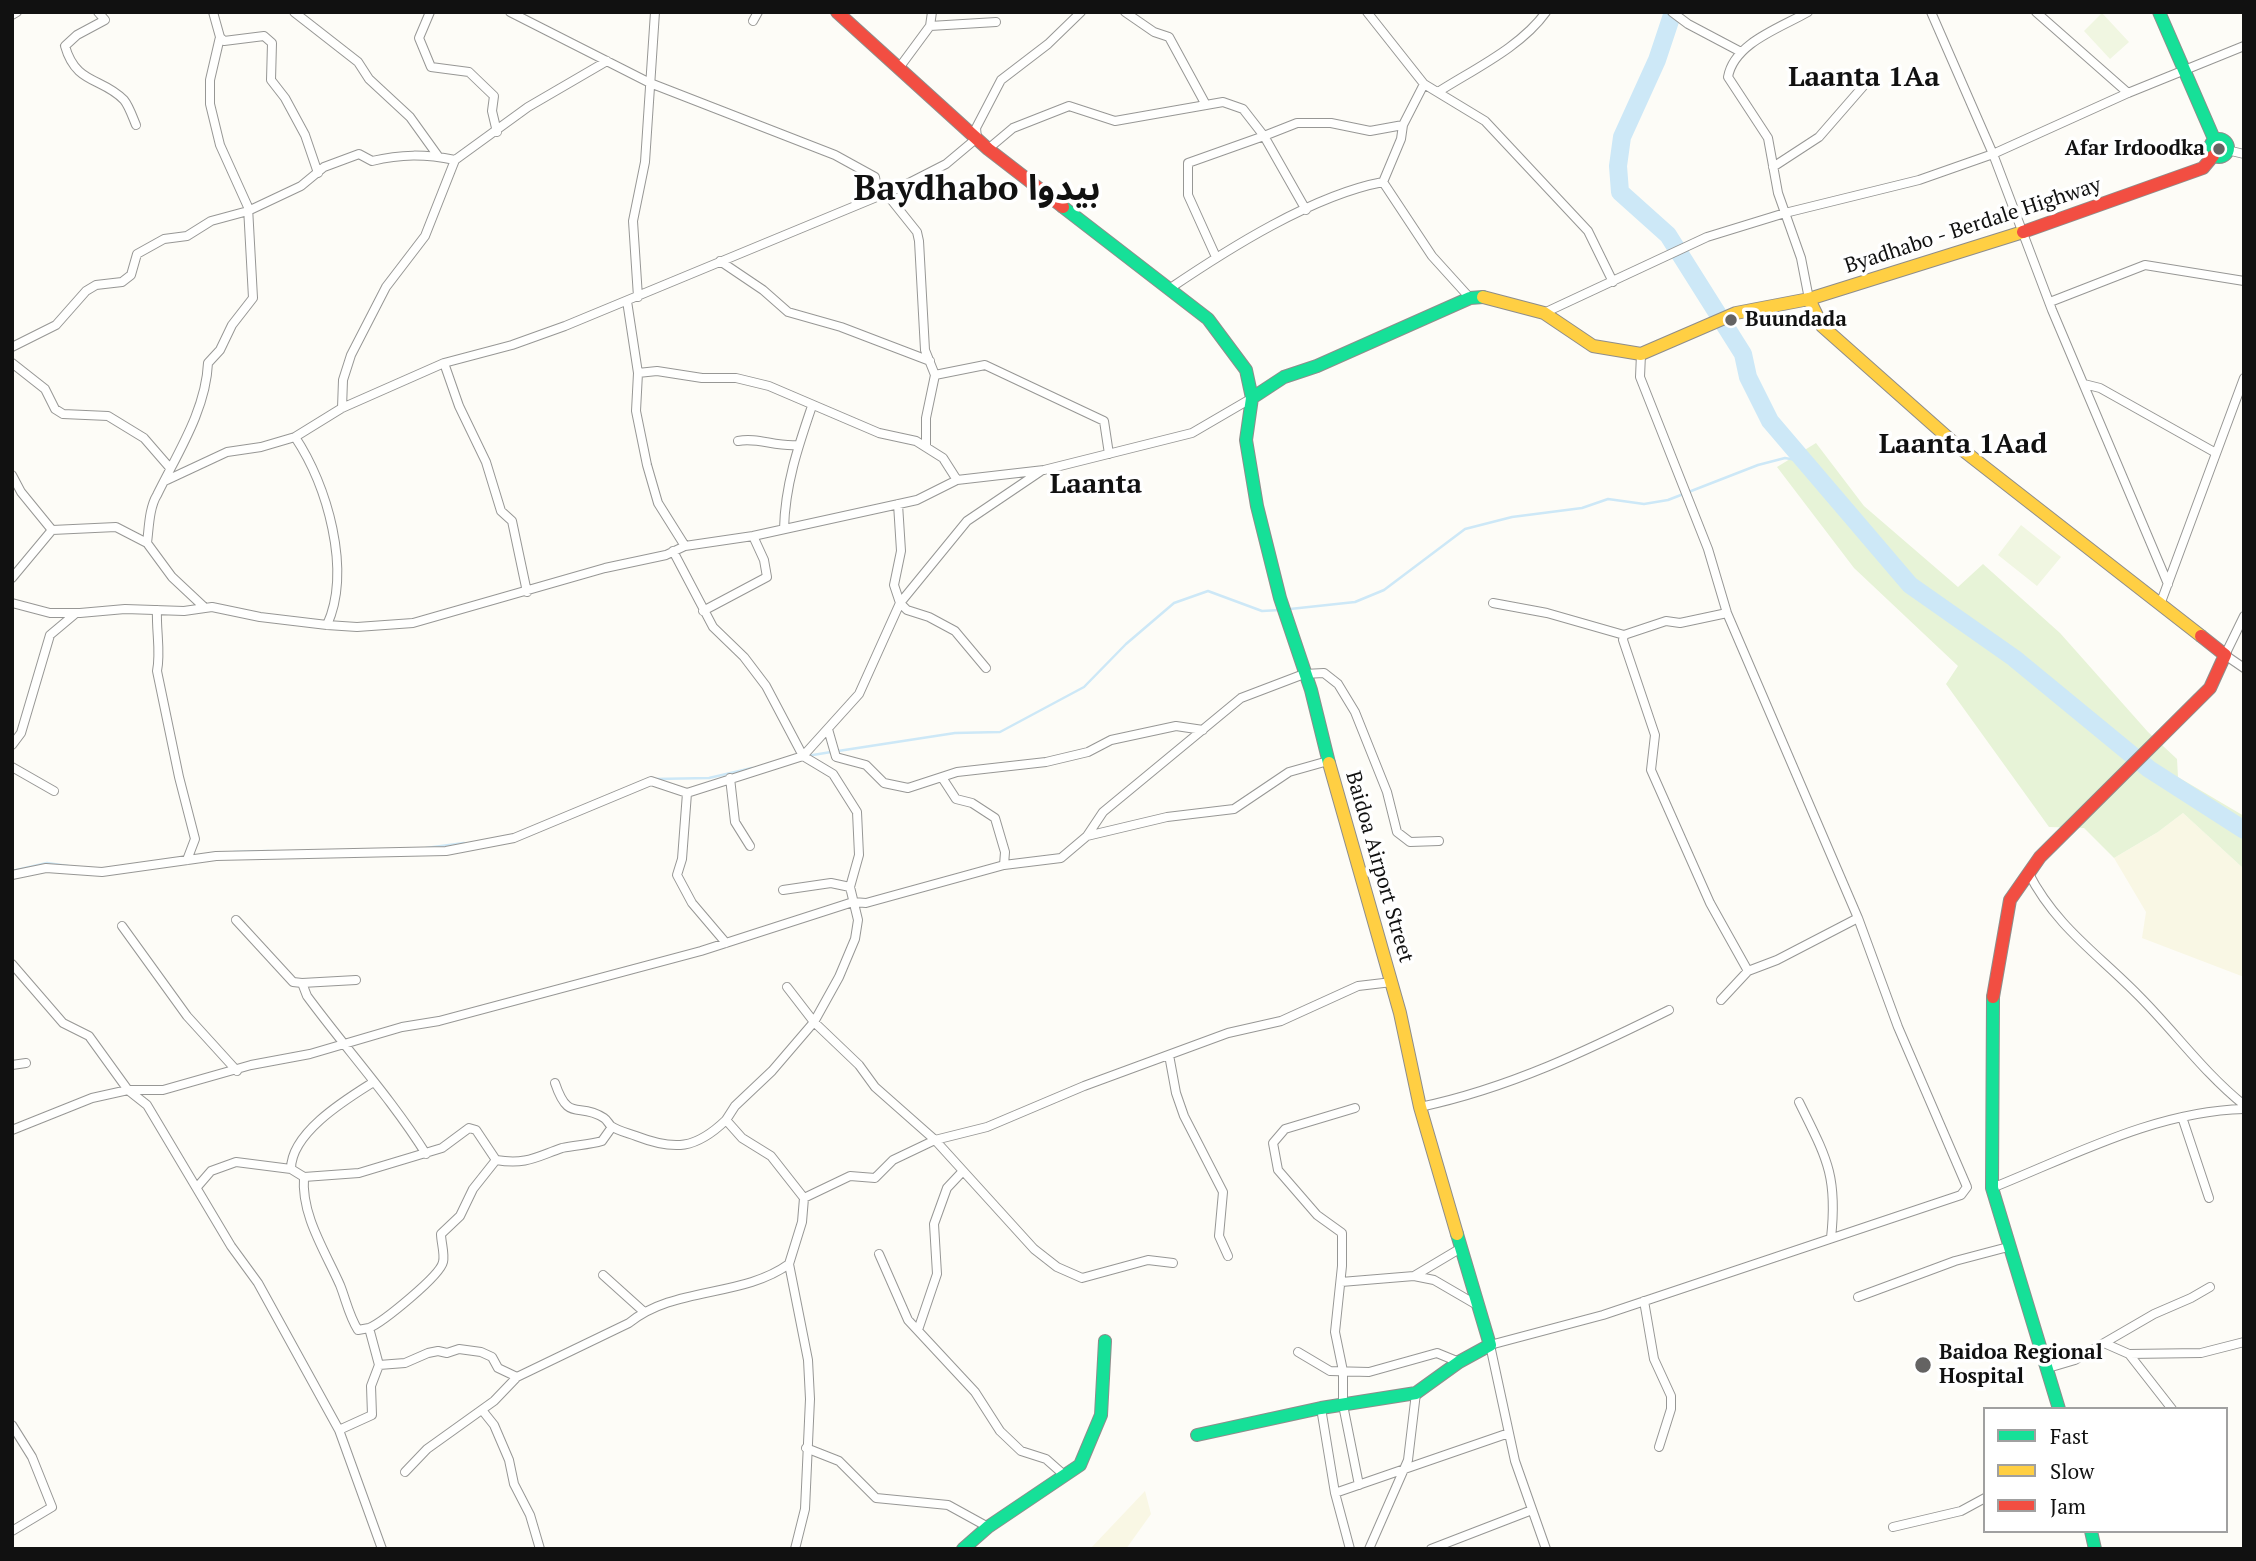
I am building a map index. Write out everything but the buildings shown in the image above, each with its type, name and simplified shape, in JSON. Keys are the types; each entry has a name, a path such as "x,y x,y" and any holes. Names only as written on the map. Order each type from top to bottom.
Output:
{"main road":[{"path":"837,12 988,149 1208,319 1246,370 1252,398 1284,377 1317,366 1470,298 1488,297 1544,313 1592,346 1641,354"},
{"path":"2159,12 2215,141"},
{"path":"2215,141 2225,142 2227,150 2224,156 2213,156 2210,149 2215,141"},
{"name":"Byadhabo - Berdale Highway","path":"1641,354 1736,313 1810,299 2021,234 2203,168 2213,156"},
{"path":"1810,299 1822,326 1955,444 2161,602 2225,655 2210,688 2116,779 2028,872 2010,900 1997,959 1990,1146 1992,1188 2008,1247 2049,1368 2059,1407"},
{"name":"Baidoa Airport Street","path":"1252,398 1246,440 1258,506 1280,598 1382,946 1420,1107 1490,1345"},
{"path":"963,1549 988,1527 1080,1465 1101,1415 1105,1341"},
{"path":"1197,1435 1321,1408 1416,1393 1459,1362 1490,1345"}],"street":[{"path":"98,12 105,20 77,35 65,46 69,58 83,77 124,100 136,125"},
{"path":"148,543 156,496 167,480 207,386 208,363 253,298 248,211 220,145 210,104 210,80 220,37 213,12"},
{"path":"294,12 358,62 369,79 410,117 438,156"},
{"path":"430,12 419,38 432,67 469,72 494,96 492,111 496,132"},
{"path":"510,12 650,83 835,155 875,177 882,193 917,232 919,241 925,350 935,375 926,418 926,447"},
{"path":"638,297 633,221 645,162 655,12"},
{"path":"753,21 758,12"},
{"path":"899,68 930,26 932,12"},
{"path":"167,480 227,453 295,437 342,408 425,374 444,363 512,345 600,309 638,297 946,164 977,138 976,128 1001,80 1048,44 1081,12"},
{"path":"1125,12 1154,32 1169,37 1206,105"},
{"path":"1367,12 1424,84 1485,121 1588,231 1613,282"},
{"path":"1438,92 1536,27 1546,12"},
{"path":"1672,12 1741,52"},
{"path":"1808,12 1741,52 1730,66 1728,77 1768,138 1773,167 1801,258 1810,299"},
{"path":"1931,12 1993,154 2021,234 2168,584"},
{"path":"2036,12 2128,93"},
{"path":"930,26 996,22"},
{"path":"220,37 223,41 264,36 272,43 271,80 285,98 305,135 318,173"},
{"path":"1544,313 1707,237 1785,213 1919,180 1993,154 2128,93 2244,46"},
{"path":"342,408 343,380 351,355 386,287 410,260 425,236 455,160 528,107 607,61"},
{"path":"1773,167 1819,138 1873,75"},
{"path":"1383,182 1401,139 1403,125 1424,84"},
{"path":"988,149 1013,128 1069,106 1115,121 1223,102 1243,109 1264,136 1306,210"},
{"path":"1216,257 1188,195 1188,163 1297,123 1331,123 1370,131 1403,125"},
{"path":"2227,150 2244,154"},
{"path":"12,347 55,325 86,291 96,285 122,282 131,275 137,254 164,239 187,236 211,221 248,211 359,154 372,160 399,154 438,156 455,160"},
{"path":"1169,289 1216,257 1306,210 1358,187 1383,182"},
{"path":"1383,182 1432,256 1470,298"},
{"path":"719,261 763,290 788,312 852,331 930,361"},
{"path":"2050,302 2145,265 2244,281"},
{"path":"627,301 638,373 636,411 647,465 658,503 685,547"},
{"path":"1546,1549 1515,1461 1490,1345 1644,1301 1961,1195 1967,1187 1898,1027 1858,918 1727,613 1708,549 1640,377 1641,354"},
{"path":"12,363 45,389 55,409 63,414 108,416 144,438 170,468"},
{"path":"444,363 459,406 486,462 501,511 512,521 527,592"},
{"path":"935,375 985,365 1104,421 1109,454"},
{"path":"638,373 657,371 702,378 736,378 769,386 879,433 916,441 943,458 957,480"},
{"path":"2161,602 2244,378"},
{"path":"2084,384 2100,388 2216,453"},
{"path":"12,603 50,613 204,607 327,625 357,627 412,623 685,547 753,536 917,500 957,480 1044,470 1192,433 1252,398"},
{"path":"784,529 784,506 798,446 812,406"},
{"path":"295,437 305,452 334,534 338,561 331,615 327,625"},
{"path":"738,441 751,438 778,447 798,446"},
{"path":"12,876 46,868 103,872 216,856 446,851 513,838 651,781 687,793 803,756 859,694 900,603 967,521 1044,470"},
{"path":"12,475 21,492 52,530"},
{"path":"898,504 901,551 894,585 900,603 907,610 929,617 955,631 986,668"},
{"path":"12,578 52,530 116,527 148,543 172,577 204,607"},
{"path":"704,611 767,577 764,561 753,536"},
{"path":"555,1083 561,1102 573,1110 603,1117 612,1127 651,1142 669,1146 693,1145 707,1139 814,1022 855,939 858,920 850,887 859,855 857,812 833,775 803,756 766,686 744,657 713,627 673,551"},
{"path":"1493,603 1547,613 1624,635 1666,621 1680,624 1727,613"},
{"path":"157,610 157,671 178,777 195,839 187,860"},
{"path":"12,745 21,733 50,635 75,614"},
{"path":"2244,616 2225,655 2244,668"},
{"path":"1624,635 1623,640 1655,734 1651,769 1710,902 1748,971"},
{"path":"12,1130 92,1098 128,1090 163,1090 344,1045 726,943 853,902 866,903 1004,865 1061,858 1087,836 1103,812 1241,698 1304,674 1324,673 1338,684 1355,712 1387,792 1397,832 1410,842 1439,841"},
{"path":"836,757 866,765 884,783 908,788 943,779 957,772 1046,762 1088,752 1111,740 1176,726 1203,730"},
{"path":"828,729 836,757 833,775"},
{"path":"1087,836 1167,817 1234,808 1289,772 1328,761"},
{"path":"12,766 54,791"},
{"path":"730,778 735,822 750,846"},
{"path":"943,779 956,799 972,803 995,818 1005,852 1004,865"},
{"path":"687,793 682,859 677,875 692,904 726,943"},
{"path":"2028,872 2038,892 2066,928 2139,995 2216,1083 2244,1107"},
{"path":"783,890 831,883 850,887"},
{"path":"1721,1000 1748,971 1777,960 1858,918"},
{"path":"236,920 293,982 356,980"},
{"path":"122,926 187,1016 237,1071"},
{"path":"1371,984 1382,969 1382,946"},
{"path":"12,964 63,1023 89,1036 128,1090 147,1105 198,1186 230,1246 258,1283 340,1430 382,1549"},
{"path":"302,982 307,996 372,1083 397,1109 426,1154"},
{"path":"804,1198 850,1175 875,1178 893,1160 935,1140 986,1127 1084,1086 1228,1033 1281,1021 1303,1008 1371,984 1392,982"},
{"path":"787,987 814,1022 859,1065 882,1094 935,1140 1034,1249 1057,1267 1082,1278 1148,1260 1173,1263"},
{"path":"1420,1107 1483,1092 1549,1068 1669,1010"},
{"path":"1170,1055 1176,1093 1184,1116 1223,1192 1219,1236 1228,1256"},
{"path":"12,1065 26,1063"},
{"path":"291,1169 291,1156 303,1139 336,1106 372,1083"},
{"path":"1799,1102 1833,1181 1831,1238"},
{"path":"1992,1188 2142,1129 2206,1110 2244,1107"},
{"path":"1355,1108 1284,1129 1273,1143 1278,1170 1317,1215 1342,1233 1341,1282 1335,1332 1343,1371 1343,1405 1359,1485"},
{"path":"2182,1117 2209,1198"},
{"path":"726,1121 742,1138 771,1156 804,1198 802,1222 789,1265 808,1360 810,1399 805,1509 795,1549"},
{"path":"496,1160 530,1160 563,1148 589,1145 602,1141 612,1127"},
{"path":"198,1186 211,1171 236,1162 291,1169 304,1177 359,1173 442,1148 469,1128 476,1130 496,1160"},
{"path":"304,1177 303,1189 314,1235 339,1283 351,1320 358,1330 369,1328 398,1310 438,1270 443,1262 441,1234 460,1216 472,1189 496,1160"},
{"path":"918,1330 937,1274 934,1224 947,1188 963,1171"},
{"path":"1858,1297 1955,1261 2008,1247"},
{"path":"1414,1276 1461,1248"},
{"path":"879,1254 895,1286 899,1307 975,1392 1012,1444 1021,1451 1046,1459 1063,1474"},
{"path":"405,1472 427,1449 482,1410 517,1377 629,1323 643,1311 683,1298 712,1294 769,1279 789,1265"},
{"path":"603,1275 643,1311"},
{"path":"1341,1282 1414,1276 1434,1280 1479,1306"},
{"path":"2049,1368 2075,1360 2154,1314 2210,1287"},
{"path":"1644,1301 1654,1359 1671,1396 1671,1409 1659,1447"},
{"path":"340,1430 372,1415 371,1386 379,1365 369,1328"},
{"path":"2104,1343 2129,1354 2201,1353 2244,1342"},
{"path":"379,1365 405,1363 438,1350 447,1353 459,1349 481,1352 492,1357 498,1368 517,1377"},
{"path":"1298,1352 1330,1371 1368,1372 1437,1353 1459,1362"},
{"path":"2129,1354 2170,1407"},
{"path":"1368,1549 1408,1460 1416,1393"},
{"path":"1321,1408 1335,1493 1350,1549"},
{"path":"482,1410 494,1425 509,1460 514,1484 530,1515 540,1549"},
{"path":"12,1425 32,1457 52,1507 12,1531"},
{"path":"1335,1493 1509,1433"},
{"path":"806,1448 839,1461 876,1498 948,1505 988,1527"},
{"path":"1893,1527 1961,1511 1983,1499"},
{"path":"1431,1549 1532,1510"}],"shaded area":[{"path":"2183,813 2244,869 2244,977 2142,938 2146,912 2114,858 2158,832"},
{"path":"1145,1491 1151,1514 1126,1549 1090,1549"}],"green space":[{"path":"2102,13 2129,42 2110,59 2084,31"},
{"path":"1816,443 1864,506 1958,587 1983,564 2060,633 2148,732 2177,759 2178,777 2244,816 2244,869 2183,813 2158,832 2114,858 2084,828 2049,827 1946,684 1958,666 1854,568 1777,467"},
{"path":"2021,525 2061,557 2037,586 1998,555"}],"waterway":[{"path":"1673,12 1657,60 1622,137 1618,166 1620,192 1668,235 1743,354 1748,377 1770,421 1910,585 2014,658 2149,769 2244,830"},
{"path":"1290,609 1355,602 1384,590 1465,529 1512,517 1582,508 1608,499 1644,504 1668,500 1758,465 1785,458 1802,461"},
{"path":"838,751 955,733 1000,732 1084,687 1126,644 1174,603 1208,591 1262,611 1280,610"},
{"path":"807,756 831,752"},
{"path":"655,779 709,778 752,768"},
{"path":"426,848 464,843"},
{"path":"234,852 269,851"},
{"path":"12,871 47,863 68,866"}],"traffic: fast":[{"path":"2159,12 2215,141"},
{"path":"2219,139 2225,142 2228,148 2225,154 2219,157 2213,154 2210,148 2213,142 2219,139"},
{"path":"1063,207 1208,319 1246,370 1252,398 1284,377 1317,366 1470,298 1483,297"},
{"path":"1252,398 1246,440 1257,506 1280,598 1311,690 1329,763"},
{"path":"1993,997 1992,1188 2058,1407"},
{"path":"1197,1435 1321,1408 1416,1393 1459,1362 1490,1345 1457,1234"},
{"path":"963,1549 988,1527 1080,1465 1101,1415 1105,1341"},
{"path":"2091,1533 2095,1549"}],"traffic: slow":[{"path":"1483,297 1544,313 1593,346 1641,354 1736,313 1809,299 2023,232"},
{"path":"1809,299 1822,326 1955,444 2201,636"},
{"path":"1329,763 1400,1013 1420,1107 1457,1234"}],"traffic: jam":[{"path":"837,12 988,149 1063,207"},
{"path":"2023,232 2203,168 2213,156"},
{"path":"1993,997 2010,900 2040,857 2210,688 2225,655 2201,636"}],"place":[{"name":"Afar Irdoodka","path":"2219,149"},
{"name":"Buundada","path":"1731,320"},
{"name":"Baidoa Regional Hospital","path":"1923,1365"}],"district":[{"name":"Laanta 1Aa","path":"1864,78"},
{"name":"Baydhabo بيدوا","path":"977,190"},
{"name":"Laanta 1Aad","path":"1963,445"},
{"name":"Laanta","path":"1096,485"}]}
